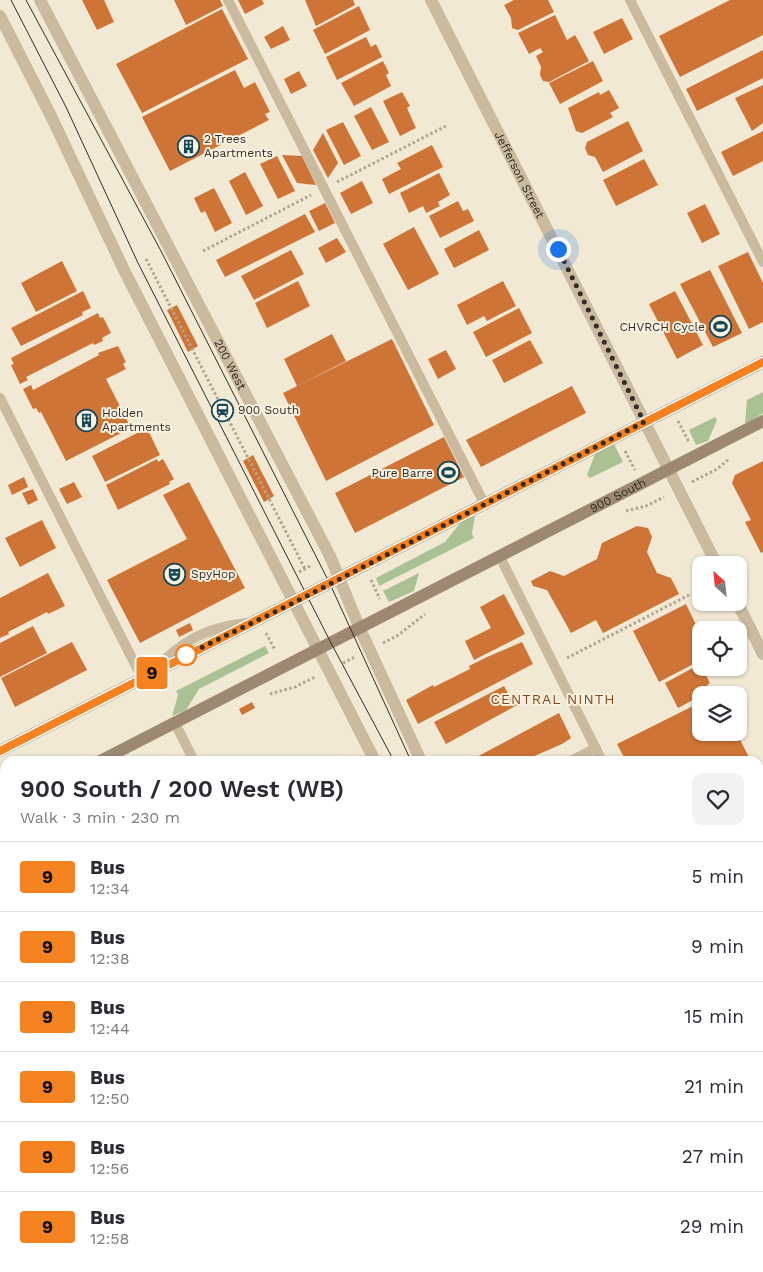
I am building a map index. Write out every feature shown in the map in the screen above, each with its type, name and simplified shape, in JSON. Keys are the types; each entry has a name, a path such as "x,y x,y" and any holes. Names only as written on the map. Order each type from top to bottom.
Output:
{"street":[{"name":"200 West","path":"40,0 341,579 360,629 419,756"},
{"name":"Jefferson Street","path":"431,0 712,556"},
{"path":"0,16 47,108 124,270 372,756"},
{"path":"0,751 147,675 256,624 293,603 763,362"},
{"name":"900 South","path":"110,756 274,670 360,629 763,421"},
{"path":"741,611 763,654"}],"lane":[{"path":"228,0 485,505"},
{"path":"630,0 763,262"},
{"path":"0,398 147,675"},
{"path":"500,556 600,756"},
{"path":"175,723 192,756"},
{"path":"581,756 596,748"}],"path":[{"path":"146,259 305,569"},
{"path":"675,414 693,450"},
{"path":"624,448 638,477"},
{"path":"692,482 717,469 734,454"},
{"path":"299,572 312,565"},
{"path":"370,580 384,607"},
{"path":"554,665 689,595"},
{"path":"256,624 275,650"},
{"path":"328,671 370,650"}],"green space":[{"path":"763,392 763,413 750,422 745,423 747,400"},
{"path":"715,417 717,420 708,441 696,445 689,430"},
{"path":"614,444 623,462 590,478 587,475 595,454"},
{"path":"475,515 472,534 474,538 379,586 376,578 445,542 461,522"},
{"path":"419,573 414,591 389,602 383,591"},
{"path":"265,646 269,653 199,689 186,710 172,716 178,695 176,691"}],"building":[{"path":"82,0 104,0 114,22 97,30"},
{"path":"174,0 220,0 223,6 186,25"},
{"path":"238,0 262,0 264,4 245,14"},
{"path":"305,0 353,0 355,5 316,26"},
{"path":"514,0 548,0 554,12 518,30 512,28 511,18 504,5"},
{"path":"730,0 763,0 763,35 680,77 659,36"},
{"path":"359,6 370,30 325,54 313,30"},
{"path":"222,9 248,59 142,113 116,64"},
{"path":"555,15 567,40 575,35 589,61 549,82 543,81 540,75 541,67 536,56 543,52 540,48 529,54 518,33"},
{"path":"622,18 633,39 604,54 593,32"},
{"path":"283,26 290,40 271,49 264,37"},
{"path":"366,37 371,47 376,44 382,57 337,80 326,57"},
{"path":"763,50 763,78 697,111 686,89"},
{"path":"383,61 389,73 386,75 391,86 354,106 341,83"},
{"path":"593,61 603,81 560,104 549,83"},
{"name":"2 Trees Apartments","path":"235,70 244,88 255,82 270,112 265,114 269,120 170,171 142,117"},
{"path":"299,71 307,86 291,94 284,79"},
{"path":"763,85 763,123 752,131 735,98"},
{"path":"609,90 619,108 610,113 613,117 582,133 576,131 568,108 599,92 600,95"},
{"path":"402,92 410,106 407,108 416,128 400,136 383,101"},
{"path":"371,107 389,142 372,150 354,116"},
{"path":"628,121 643,151 603,172 595,157 588,155 585,148 587,142"},
{"path":"343,122 361,156 344,165 326,130"},
{"path":"763,131 763,161 733,176 721,152"},
{"path":"323,133 338,163 328,178 313,150"},
{"path":"432,145 443,167 389,194 382,179 401,169 397,163"},
{"path":"282,155 302,156 316,185 297,183"},
{"path":"277,156 295,191 278,199 260,164"},
{"path":"644,159 658,185 616,206 603,180"},
{"path":"245,172 263,206 246,215 229,181"},
{"path":"439,173 450,195 438,202 440,206 426,213 423,206 409,213 400,193"},
{"path":"362,181 373,203 351,214 340,193"},
{"path":"214,188 232,223 215,232 205,211 201,213 194,198"},
{"path":"458,201 463,211 468,209 474,221 440,238 429,216"},
{"path":"325,203 335,223 319,231 309,211"},
{"path":"705,204 720,234 702,243 687,213"},
{"path":"305,214 315,232 225,277 216,260"},
{"path":"414,227 439,274 408,290 383,244"},
{"path":"479,230 489,250 454,268 444,249"},
{"path":"337,238 346,252 326,263 318,248"},
{"path":"291,250 304,274 254,300 241,276"},
{"path":"748,252 763,283 763,322 749,329 718,266"},
{"path":"62,261 77,291 36,312 21,283"},
{"path":"710,270 742,333 713,347 680,284"},
{"path":"298,281 310,306 267,328 255,303"},
{"path":"503,281 516,306 487,321 484,316 467,325 457,305"},
{"path":"83,291 91,308 82,312 83,315 21,346 11,328"},
{"path":"675,291 703,345 677,359 649,304"},
{"path":"177,305 198,346 188,352 167,310"},
{"path":"519,308 532,333 486,357 473,332"},
{"path":"98,313 100,318 103,317 111,333 102,338 103,341 94,345 93,343 26,377 28,380 20,384 11,365 14,364 11,358"},
{"path":"332,334 346,361 297,386 284,359"},
{"path":"392,339 434,425 326,481 283,393"},
{"path":"530,340 543,363 504,383 492,360"},
{"name":"Holden Apartments","path":"118,346 126,362 123,364 126,369 106,379 131,428 66,461 41,412 39,413 36,408 33,409 23,389 31,385 33,390 99,355 98,353"},
{"path":"446,350 456,369 438,379 428,359"},
{"path":"572,386 586,413 481,467 466,440"},
{"path":"147,428 160,455 105,482 92,456"},
{"path":"444,437 464,477 355,533 335,493"},
{"path":"253,455 274,496 264,502 243,461"},
{"path":"157,459 158,462 163,459 174,479 169,482 170,484 118,510 106,485"},
{"path":"763,461 763,552 761,553 745,522 751,520 732,483 735,475"},
{"path":"24,477 28,487 12,495 8,485"},
{"path":"74,482 82,497 67,504 59,489"},
{"path":"189,482 245,588 140,643 107,580 187,539 163,495"},
{"path":"33,489 38,500 28,505 22,493"},
{"path":"42,520 56,548 20,567 5,538"},
{"path":"637,526 648,528 652,537 647,552 657,573 671,578 679,594 603,633 596,620 571,633 547,590 533,586 531,581 550,571 564,576 597,559 602,543"},
{"path":"48,573 65,606 48,614 47,612 0,638 0,598"},
{"path":"504,594 525,634 474,660 465,641 491,628 480,607"},
{"path":"686,604 694,621 692,621 692,665 659,682 633,631"},
{"path":"190,623 193,630 179,637 176,630"},
{"path":"33,626 47,653 0,677 0,643"},
{"path":"72,642 87,670 15,707 1,678"},
{"path":"522,642 533,664 418,724 406,700 433,685 434,687 470,669 469,666 487,657"},
{"path":"692,668 692,676 706,676 710,683 708,686 692,686 692,701 678,708 665,683"},
{"path":"504,686 510,697 516,694 521,703 446,744 434,722"},
{"path":"252,702 255,708 242,715 239,709"},
{"path":"692,706 692,741 741,741 748,756 623,756 617,744"},
{"path":"559,713 571,738 534,756 478,756"}],"tram line":[{"path":"11,0 66,107 138,263 331,643 391,756"},
{"path":"26,0 161,251 330,584 409,756"}],"bus line":[{"name":"9","path":"0,751 258,619 341,579 763,362"}],"place":[{"name":"2 Trees Apartments","path":"188,146"},
{"name":"CHVRCH Cycle","path":"721,327"},
{"name":"900 South","path":"222,410"},
{"name":"Holden Apartments","path":"86,420"},
{"name":"Pure Barre","path":"449,473"},
{"name":"SpyHop","path":"175,574"}],"district":[{"name":"CENTRAL NINTH","path":"553,699"}],"route":[{"path":"186,655 293,603 644,422 558,249"}]}
